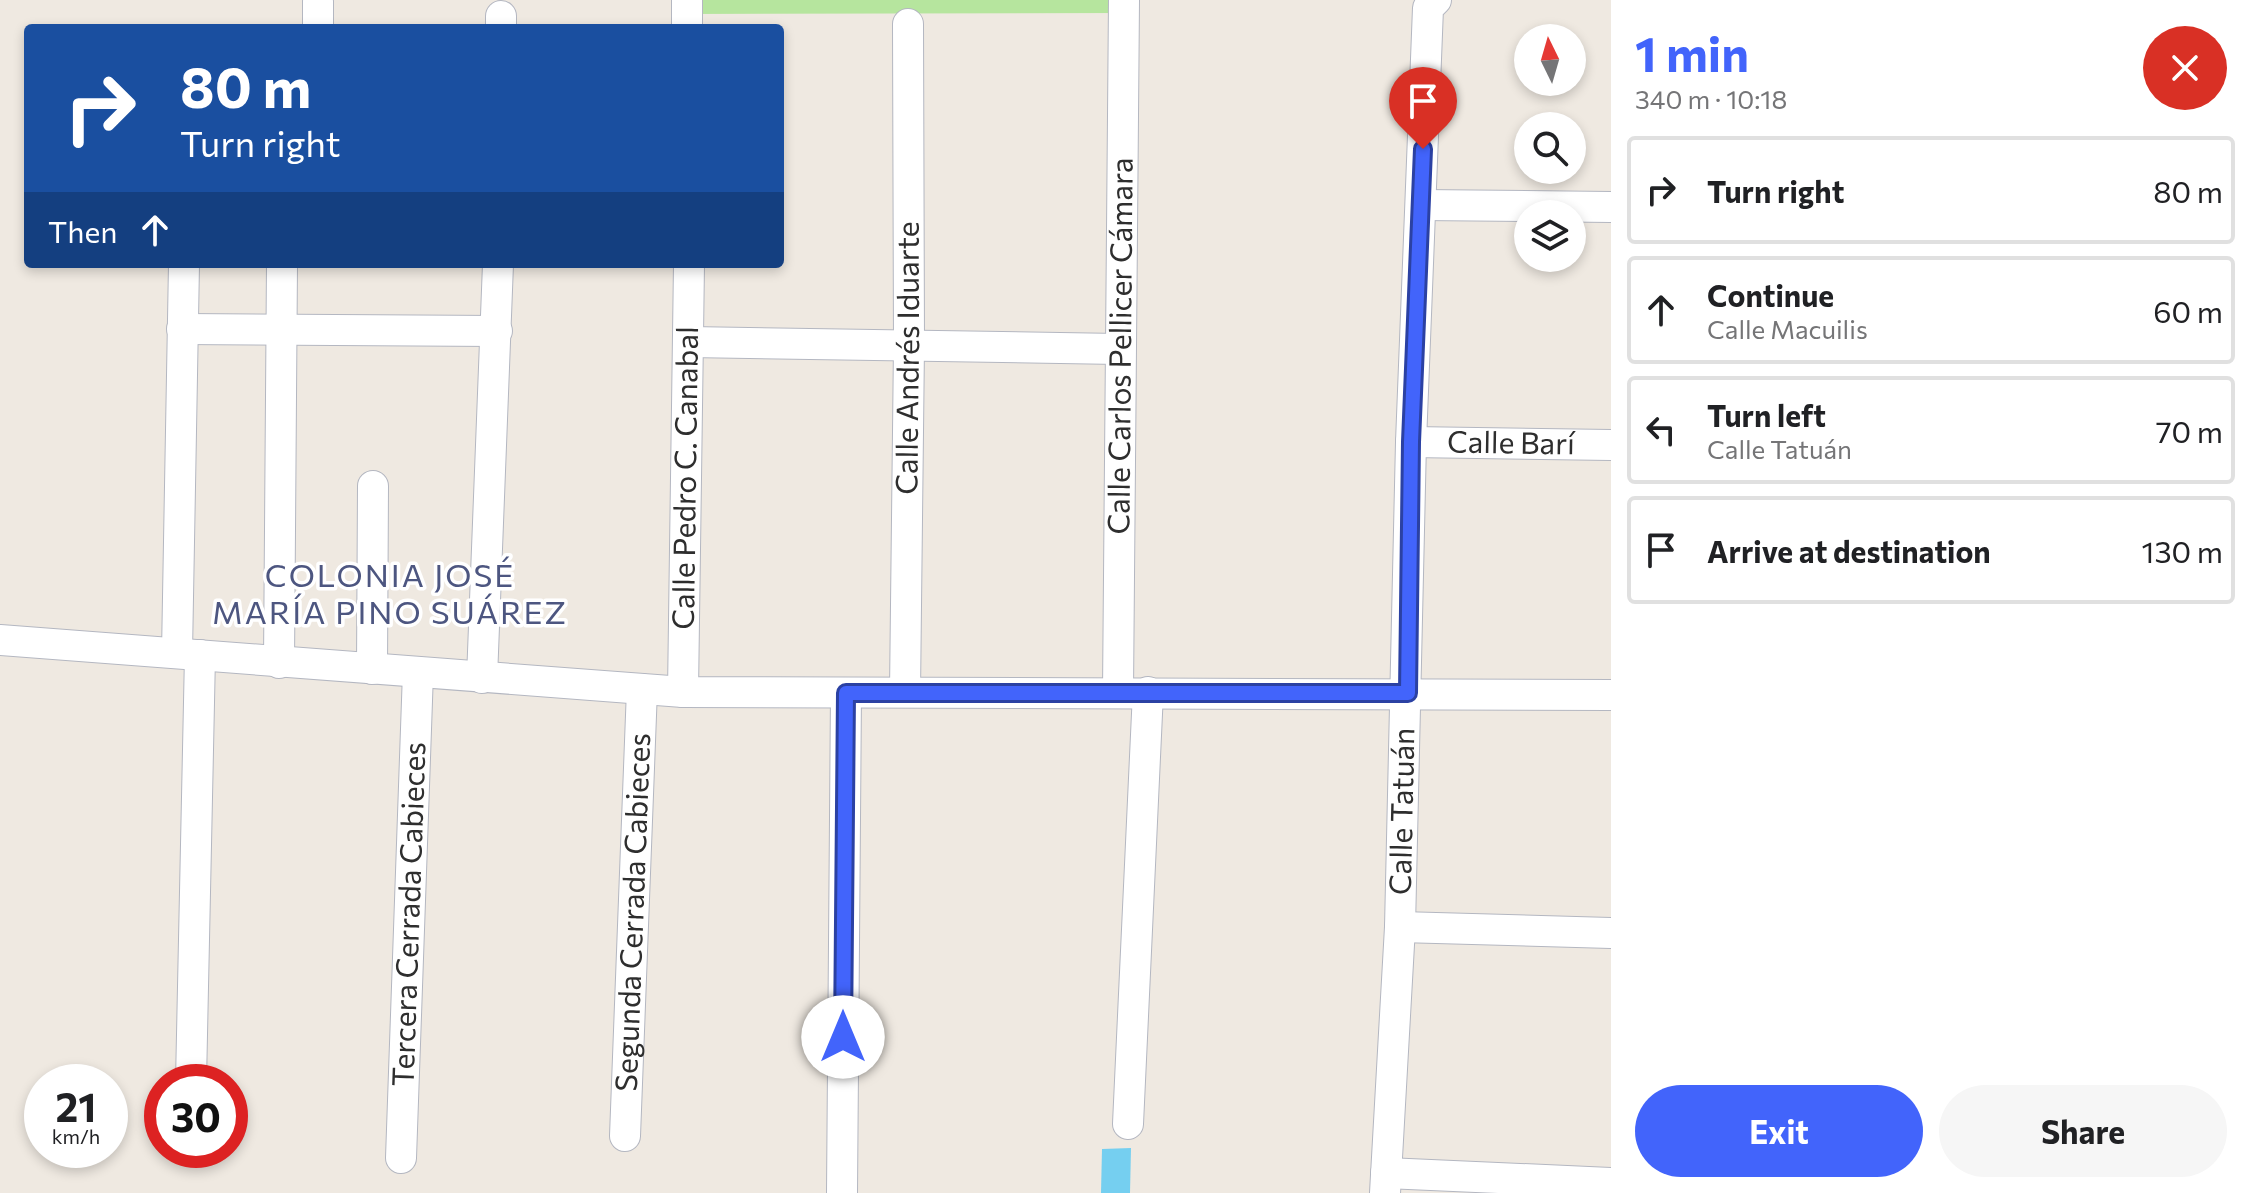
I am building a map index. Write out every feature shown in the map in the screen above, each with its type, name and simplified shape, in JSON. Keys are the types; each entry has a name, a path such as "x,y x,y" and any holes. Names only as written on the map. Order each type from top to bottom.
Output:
{"street":[{"path":"687,0 687,24"},
{"name":"Calle Carlos Pellicer Cámara","path":"1124,0 1119,349 1133,692 1128,1124"},
{"name":"Calle Tatuán","path":"1385,1183 1400,927 1408,693 1411,442 1428,8 1436,0"},
{"name":"Calle Andrés Iduarte","path":"905,692 909,345 908,24"},
{"path":"1421,205 1611,207"},
{"path":"184,268 182,329 189,654 191,1064"},
{"path":"279,663 282,268"},
{"path":"482,678 498,268"},
{"name":"Calle Pedro C. Canabal","path":"683,692 689,268"},
{"path":"182,329 497,331"},
{"path":"689,342 1119,349"},
{"name":"Calle Barí","path":"1411,442 1611,445"},
{"path":"372,669 373,486"},
{"path":"0,640 683,692 1611,695"},
{"name":"Tercera Cerrada Cabieces","path":"401,1158 418,672"},
{"name":"Segunda Cerrada Cabieces","path":"625,1136 642,689"},
{"path":"842,1193 846,693"},
{"path":"1400,927 1611,933"},
{"path":"1385,1183 1611,1183"}],"green space":[{"path":"687,0 1124,0 1123,13 687,14"}],"water":[{"path":"1131,1148 1130,1193 1101,1193 1102,1149"}],"district":[{"name":"COLONIA JOSÉ MARÍA PINO SUÁREZ","path":"390,594"}],"route":[{"path":"843,1037 846,693 1408,693 1411,442 1423,149"}]}
